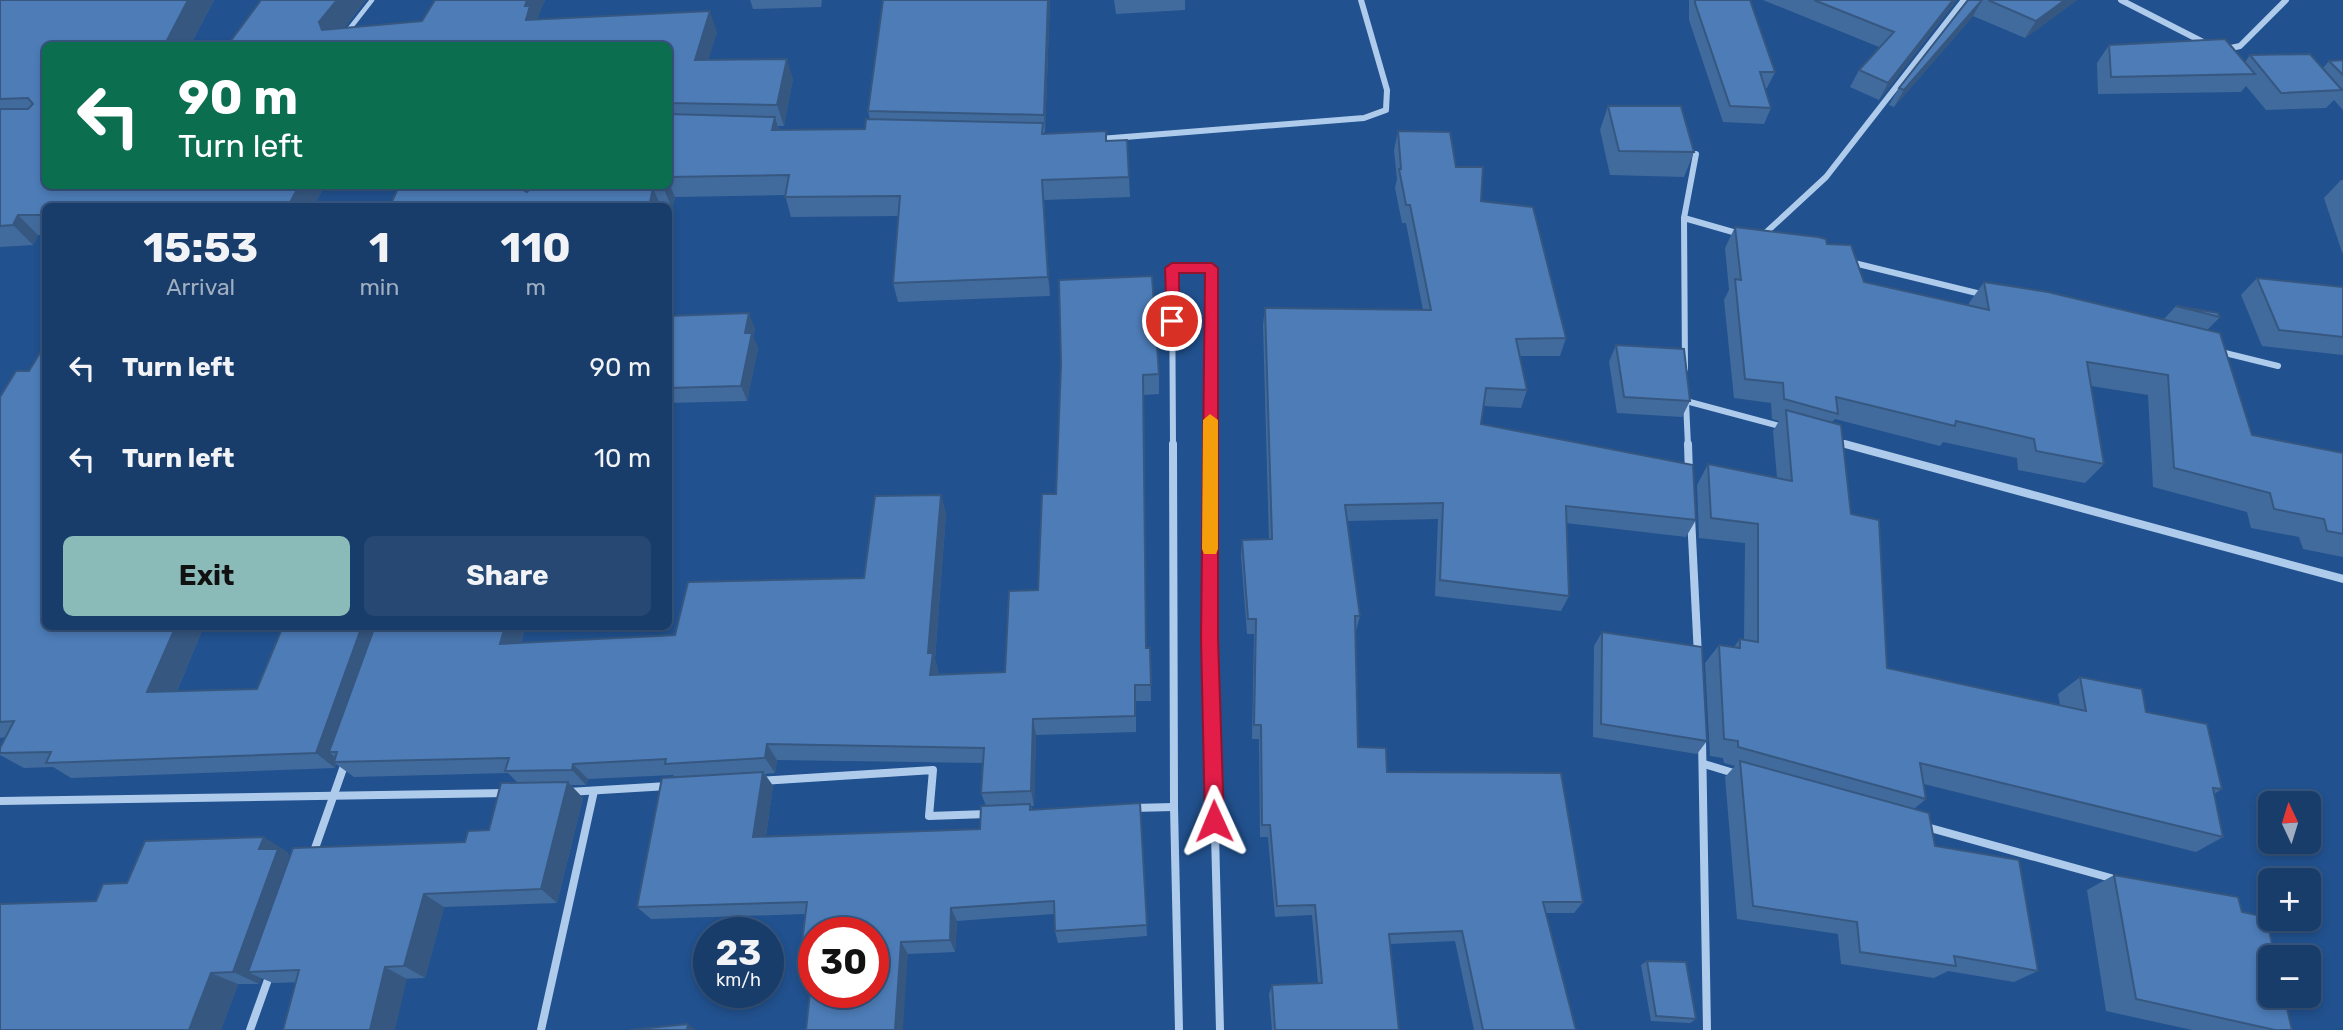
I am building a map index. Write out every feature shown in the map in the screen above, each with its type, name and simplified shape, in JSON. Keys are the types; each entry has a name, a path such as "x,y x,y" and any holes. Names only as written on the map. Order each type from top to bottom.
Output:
{"street":[{"path":"1096,139 1124,139 1364,118 1386,110 1387,90 1361,0"},
{"path":"1772,243 1758,240 1826,177 1964,0"},
{"path":"2121,0 2196,40 2223,50 2240,46 2286,0"},
{"path":"1686,374 1684,218 1696,154"},
{"path":"1684,218 1746,236"},
{"path":"1838,259 1998,298"},
{"path":"1179,1030 1174,807 1172,268 1212,268 1210,638 1220,1030"},
{"path":"2211,349 2278,366"},
{"path":"1686,387 1690,481"},
{"path":"1686,401 1793,429"},
{"path":"1819,437 2343,579"},
{"path":"1691,508 1699,670"},
{"path":"1702,724 1707,1030"},
{"path":"310,862 347,758"},
{"path":"1703,765 1743,776"},
{"path":"743,782 933,770 929,816 997,813"},
{"path":"552,792 675,786"},
{"path":"541,1030 594,791"},
{"path":"0,800 511,793"},
{"path":"1119,809 1174,807"},
{"path":"1915,823 2127,882"},
{"path":"250,1030 273,965"}],"lane":[{"path":"344,36 372,0"}],"building":[{"path":"0,0 188,0 166,42 42,42 42,189 297,189 290,203 42,203 42,215 18,215 13,225 0,226 0,109 28,109 33,104 28,98 0,99"},
{"path":"261,0 337,0 319,22 322,30 422,21 435,0 527,0 525,6 530,6 526,20 710,11 695,60 787,59 777,105 672,103 672,42 230,42"},
{"path":"883,0 1048,0 1044,115 868,111"},
{"path":"1695,0 1750,0 1775,72 1760,72 1771,108 1730,106"},
{"path":"1814,0 1953,0 1888,83 1859,70 1894,32"},
{"path":"1968,0 1982,0 1904,90 1899,88"},
{"path":"1988,0 2065,0 2036,21"},
{"path":"2225,39 2255,74 2111,77 2109,45"},
{"path":"2310,54 2342,90 2281,93 2250,55"},
{"path":"2343,60 2343,75 2329,61"},
{"path":"1608,106 1681,106 1694,152 1619,151"},
{"path":"672,114 775,117 772,130 865,129 866,119 1043,123 1042,134 1106,131 1106,141 1127,140 1129,177 1042,180 1048,277 893,283 900,196 785,197 789,175 672,177"},
{"path":"1398,131 1450,132 1456,167 1483,167 1481,201 1533,207 1566,338 1516,339 1527,390 1486,388 1481,424 1693,465 1696,520 1566,506 1569,596 1440,580 1443,503 1345,505 1360,616 1355,616 1358,747 1386,748 1387,772 1561,773 1583,902 1543,902 1576,1030 1483,1030 1462,931 1389,934 1399,1030 1275,1030 1272,985 1322,983 1315,905 1277,906 1270,825 1262,825 1261,725 1254,725 1256,619 1248,619 1242,540 1272,539 1265,308 1431,310 1410,205 1406,205 1399,169"},
{"path":"398,189 521,189 527,192 530,189 653,189 650,203 391,203"},
{"path":"1735,227 1818,237 1826,239 1827,244 1851,245 1864,282 1989,310 1984,282 2048,292 2220,333 2252,435 2343,453 2343,534 2327,531 2324,519 2274,509 2270,493 2174,468 2168,375 2087,362 2104,464 2036,451 2034,439 1956,421 1955,426 1836,397 1838,414 1784,399 1783,383 1745,379 1735,279 1741,280"},
{"path":"1152,276 1159,374 1143,375 1146,648 1150,648 1151,685 1135,685 1135,716 1033,719 1031,791 981,793 984,748 767,744 765,758 665,764 666,759 573,764 572,770 505,771 509,758 334,762 337,752 329,752 374,630 504,630 500,644 675,635 688,582 864,578 875,496 941,495 928,653 933,653 930,675 1005,672 1009,591 1038,590 1042,494 1056,494 1061,364 1059,280"},
{"path":"2257,278 2343,287 2343,337 2279,330"},
{"path":"2176,306 2218,313 2220,317"},
{"path":"749,313 745,333 752,333 741,386 672,388 672,316"},
{"path":"1616,345 1684,349 1690,401 1624,397"},
{"path":"42,350 42,630 174,630 147,692 257,689 281,630 361,630 316,753 46,763 51,752 0,753 14,721 0,722 0,397 16,371 29,371"},
{"path":"1786,410 1841,425 1851,514 1879,520 1887,668 2086,711 2080,677 2142,689 2146,712 2207,724 2222,789 2213,788 2223,837 1920,763 1926,799 1738,747 1738,741 1724,739 1719,645 1740,648 1740,639 1758,642 1758,524 1711,518 1708,464 1792,481"},
{"path":"1602,632 1702,647 1707,741 1601,724"},
{"path":"1740,761 1929,813 1935,846 2019,860 2038,971 1954,956 1956,966 1860,952 1857,922 1753,906"},
{"path":"763,772 753,837 980,829 981,806 1030,804 1030,810 1140,803 1147,925 1055,931 1054,901 951,908 950,940 901,942 895,1030 806,1030 808,1008 889,1008 889,917 805,917 807,902 637,907 662,778"},
{"path":"568,782 541,889 424,894 404,966 385,967 370,1030 283,1030 299,970 248,972 293,848 465,842 468,831 489,830 501,783"},
{"path":"264,837 259,849 278,849 233,972 211,973 189,1030 0,1030 0,904 96,901 103,884 127,883 145,841"},
{"path":"2114,875 2238,897 2242,912 2258,915 2258,931 2269,931 2272,945 2258,945 2258,1008 2287,1008 2292,1030 2275,1030 2136,999"},
{"path":"1647,961 1686,962 1696,1019 1656,1016"},
{"path":"688,1024 687,1030 630,1030"}],"slow traffic":[{"path":"1210,420 1210,549"}],"route":[{"path":"1172,321 1172,268 1212,268 1210,638 1214,821"}]}
